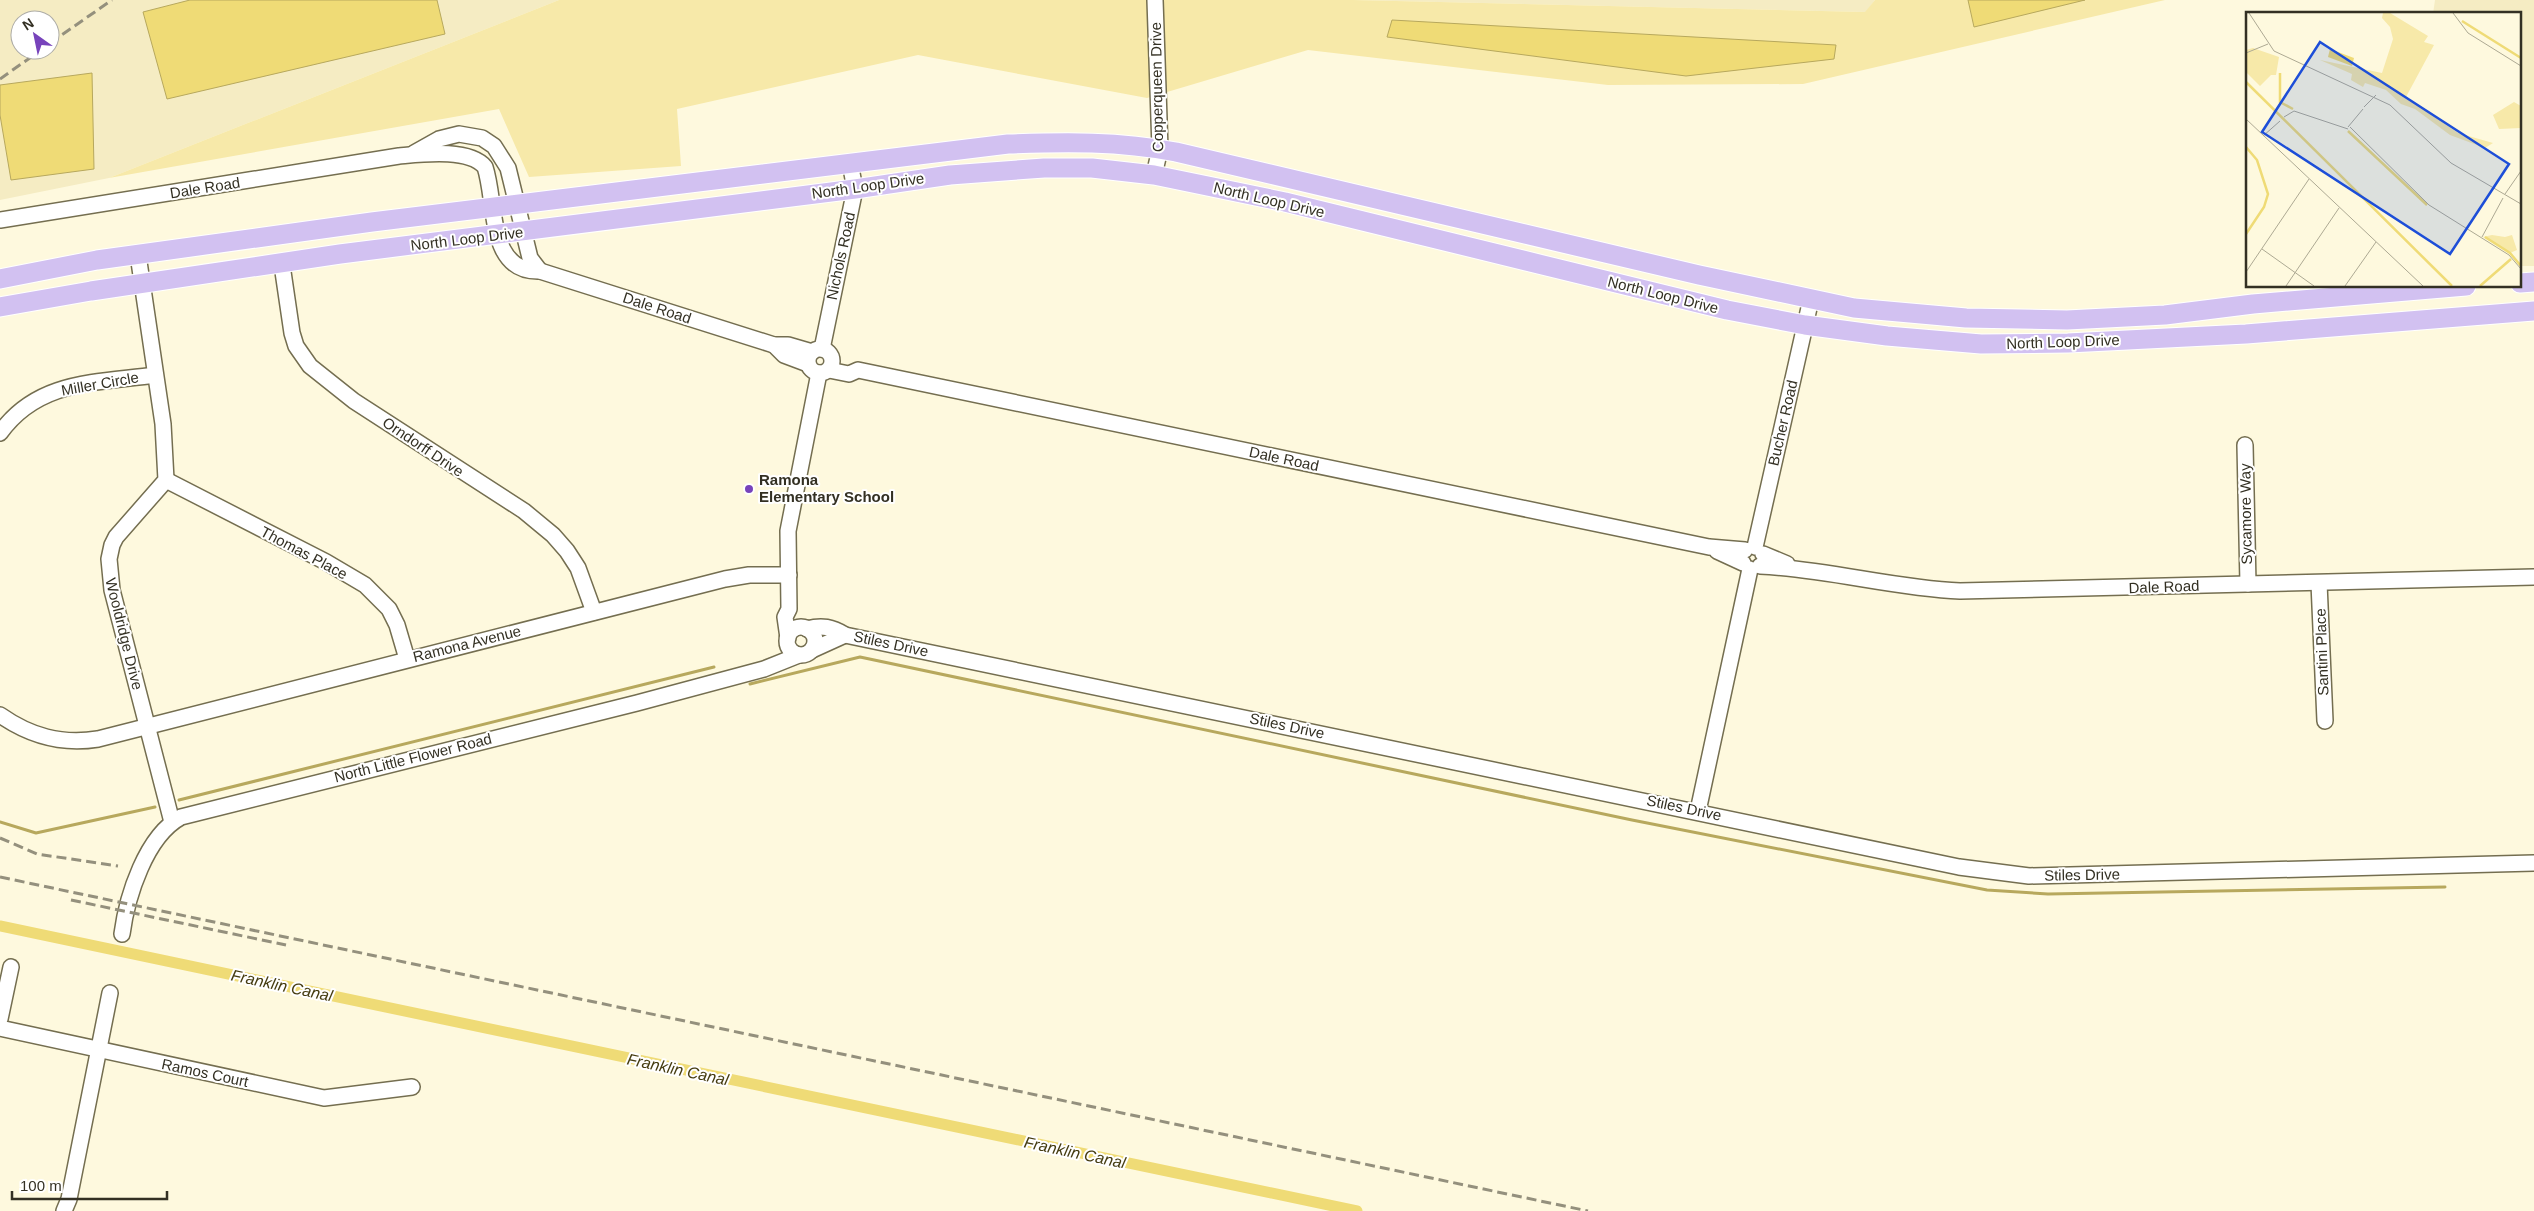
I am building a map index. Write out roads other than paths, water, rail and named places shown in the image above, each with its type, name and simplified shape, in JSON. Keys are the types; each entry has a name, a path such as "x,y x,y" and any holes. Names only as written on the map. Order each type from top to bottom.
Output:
{"main road":[{"name":"North Loop Drive","path":"0,279 58,267 138,255 493,207 1008,144 1102,143 1139,145 1274,174 1485,225 1854,308 1966,318 2067,320 2134,317 2445,288"},
{"name":"North Loop Drive","path":"0,307 142,283 340,254 523,232 950,175 1035,168 1092,168 1154,175 1285,202 1727,310 1805,325 1887,336 1981,344 2068,344 2246,334 2534,311"},
{"path":"1479,250 1485,225"},
{"path":"2134,317 2135,340"}],"street":[{"name":"Copperqueen Drive","path":"1154,175 1160,149 1155,0"},
{"name":"Dale Road","path":"410,155 434,141 450,135 469,135 482,138 494,146 504,158 530,258 540,272"},
{"name":"Dale Road","path":"0,220 410,155 444,154 468,157 479,160 485,167 498,235 508,260 526,272 540,272 774,345 788,344 820,361 852,363 858,370 1709,547 1796,568 1874,582 1952,591 2010,592 2534,577"},
{"name":"Nichols Road","path":"788,639 785,617 789,610 788,531 855,189 850,163"},
{"path":"138,255 163,424 166,480"},
{"name":"Orndorff Drive","path":"282,264 292,333 296,346 310,366 354,401 524,512 553,535 578,568 594,612"},
{"name":"Bucher Road","path":"1698,811 1810,299"},
{"name":"Miller Circle","path":"0,433 29,404 63,388 155,375"},
{"name":"Sycamore Way","path":"2245,445 2248,584"},
{"name":"Thomas Place","path":"166,480 326,562 365,585 389,609 397,625 407,659"},
{"name":"Wooldridge Drive","path":"166,480 120,531 112,545 109,559 112,590 172,822"},
{"name":"Ramona Avenue","path":"147,726 725,578 749,575 789,575"},
{"name":"Santini Place","path":"2319,583 2325,721"},
{"path":"788,639 790,650 806,652 815,642 814,637 789,610"},
{"name":"Stiles Drive","path":"804,628 824,626 834,628 845,634 1959,867 2029,876 2534,864"},
{"path":"775,663 793,630 804,628"},
{"name":"Stiles Drive","path":"806,652 845,634"},
{"name":"North Little Flower Road","path":"172,822 193,814 637,703 764,669 806,652"},
{"path":"0,715 18,727 40,736 70,742 98,739 147,726"},
{"path":"122,934 130,898 141,869 150,849 172,822"},
{"path":"0,1019 11,967"},
{"path":"64,1211 69,1199 100,1051 110,992"},
{"name":"Ramos Court","path":"0,1028 324,1098 412,1087"}],"waterway":[{"path":"750,684 860,657 1632,820 1987,890 2048,894 2445,887"},
{"path":"179,800 714,667"},
{"path":"0,822 36,833 155,807"},
{"name":"Franklin Canal","path":"0,926 1357,1211"}],"railway":[{"path":"60,36 112,0"},
{"path":"0,79 27,60"},
{"path":"0,838 37,854 118,866"},
{"path":"0,877 1588,1211"},
{"path":"71,900 286,945"}],"place":[{"name":"Ramona Elementary School","path":"749,489"}]}
